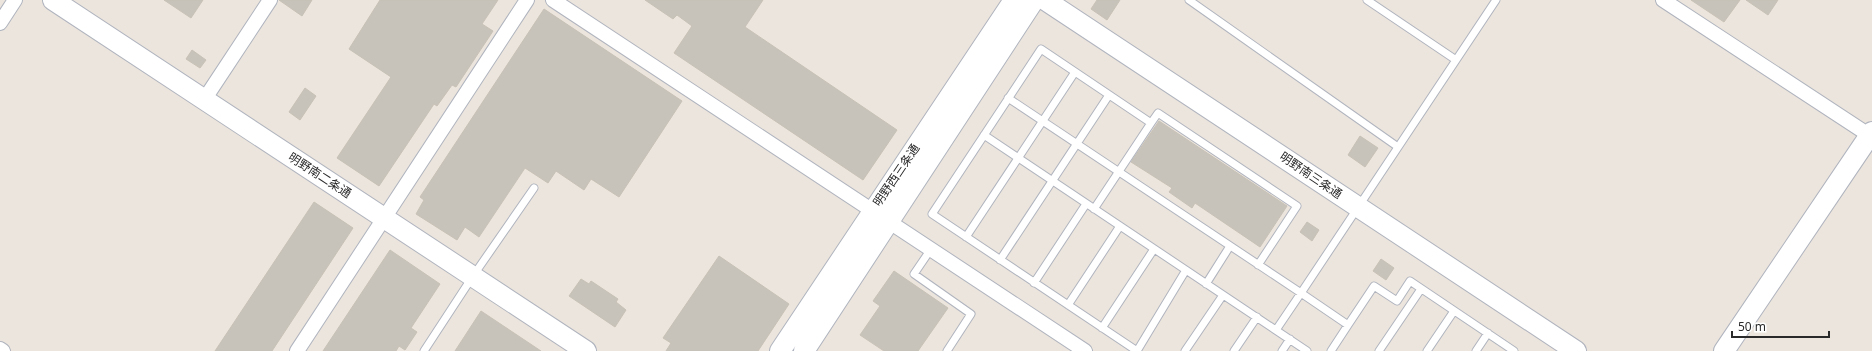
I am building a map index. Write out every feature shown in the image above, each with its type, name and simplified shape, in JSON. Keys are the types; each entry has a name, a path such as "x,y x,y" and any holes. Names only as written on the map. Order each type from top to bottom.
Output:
{"street":[{"path":"0,23 15,0"},
{"name":"明野南二条通","path":"54,0 586,351"},
{"path":"204,100 270,0"},
{"path":"297,351 527,0"},
{"path":"553,0 1085,351"},
{"name":"明野西三条通","path":"804,351 881,216 1014,0"},
{"name":"明野西三条通","path":"780,351 881,216 1034,0"},
{"name":"明野南三条通","path":"1046,0 1576,351"},
{"path":"1663,0 1871,135 1724,351"}],"lane":[{"path":"1189,0 1398,147"},
{"path":"1367,0 1456,60"},
{"path":"1276,330 1496,0"},
{"path":"1151,123 1041,49 932,214 1137,351 1186,270"},
{"path":"966,237 1075,72"},
{"path":"1000,260 1109,95"},
{"path":"1008,98 1348,325"},
{"path":"1094,209 1158,113 1297,206 1258,265"},
{"path":"984,135 1307,351"},
{"path":"424,351 473,276 534,188"},
{"path":"1034,283 1086,204"},
{"path":"1068,305 1120,226"},
{"path":"1206,284 1230,246"},
{"path":"931,249 914,274 971,314 947,351"},
{"path":"1102,328 1154,249"},
{"path":"1331,351 1374,286 1397,301 1410,281 1514,351"},
{"path":"1379,351 1420,289"},
{"path":"1185,351 1223,295"},
{"path":"1427,351 1454,310"},
{"path":"1234,351 1257,317"},
{"path":"1476,351 1488,333"},
{"path":"1282,351 1290,339"}],"building":[{"path":"164,0 203,0 191,18"},
{"path":"279,0 312,0 302,16"},
{"path":"380,0 498,0 482,24 493,31 456,87 452,85 437,106 434,104 379,186 337,158 391,77 349,49"},
{"path":"645,0 763,0 745,27 897,130 863,180 674,53 692,26 677,15 673,19"},
{"path":"1097,0 1120,0 1107,20 1091,9"},
{"path":"1691,0 1740,0 1724,22"},
{"path":"1746,0 1778,0 1768,15"},
{"path":"544,9 682,101 619,197 591,179 584,190 556,171 548,183 525,168 479,237 465,227 457,240 416,214 424,200 420,197"},
{"path":"192,50 206,60 200,68 186,59"},
{"path":"305,88 316,96 300,120 289,112"},
{"path":"1159,121 1287,206 1260,247 1195,203 1192,208 1169,192 1172,188 1131,162"},
{"path":"1360,136 1378,148 1365,167 1348,155"},
{"path":"314,202 353,228 272,351 215,351"},
{"path":"1307,222 1319,230 1312,241 1300,232"},
{"path":"390,250 440,284 411,328 417,332 405,350 399,346 396,351 323,351"},
{"path":"719,256 789,304 758,351 666,351 671,343 663,338"},
{"path":"1381,259 1394,268 1386,280 1373,271"},
{"path":"894,271 948,308 918,351 884,351 860,335 880,306 873,301"},
{"path":"581,279 589,284 591,281 618,299 616,302 626,310 615,327 569,296"},
{"path":"481,311 541,351 455,351"}]}
